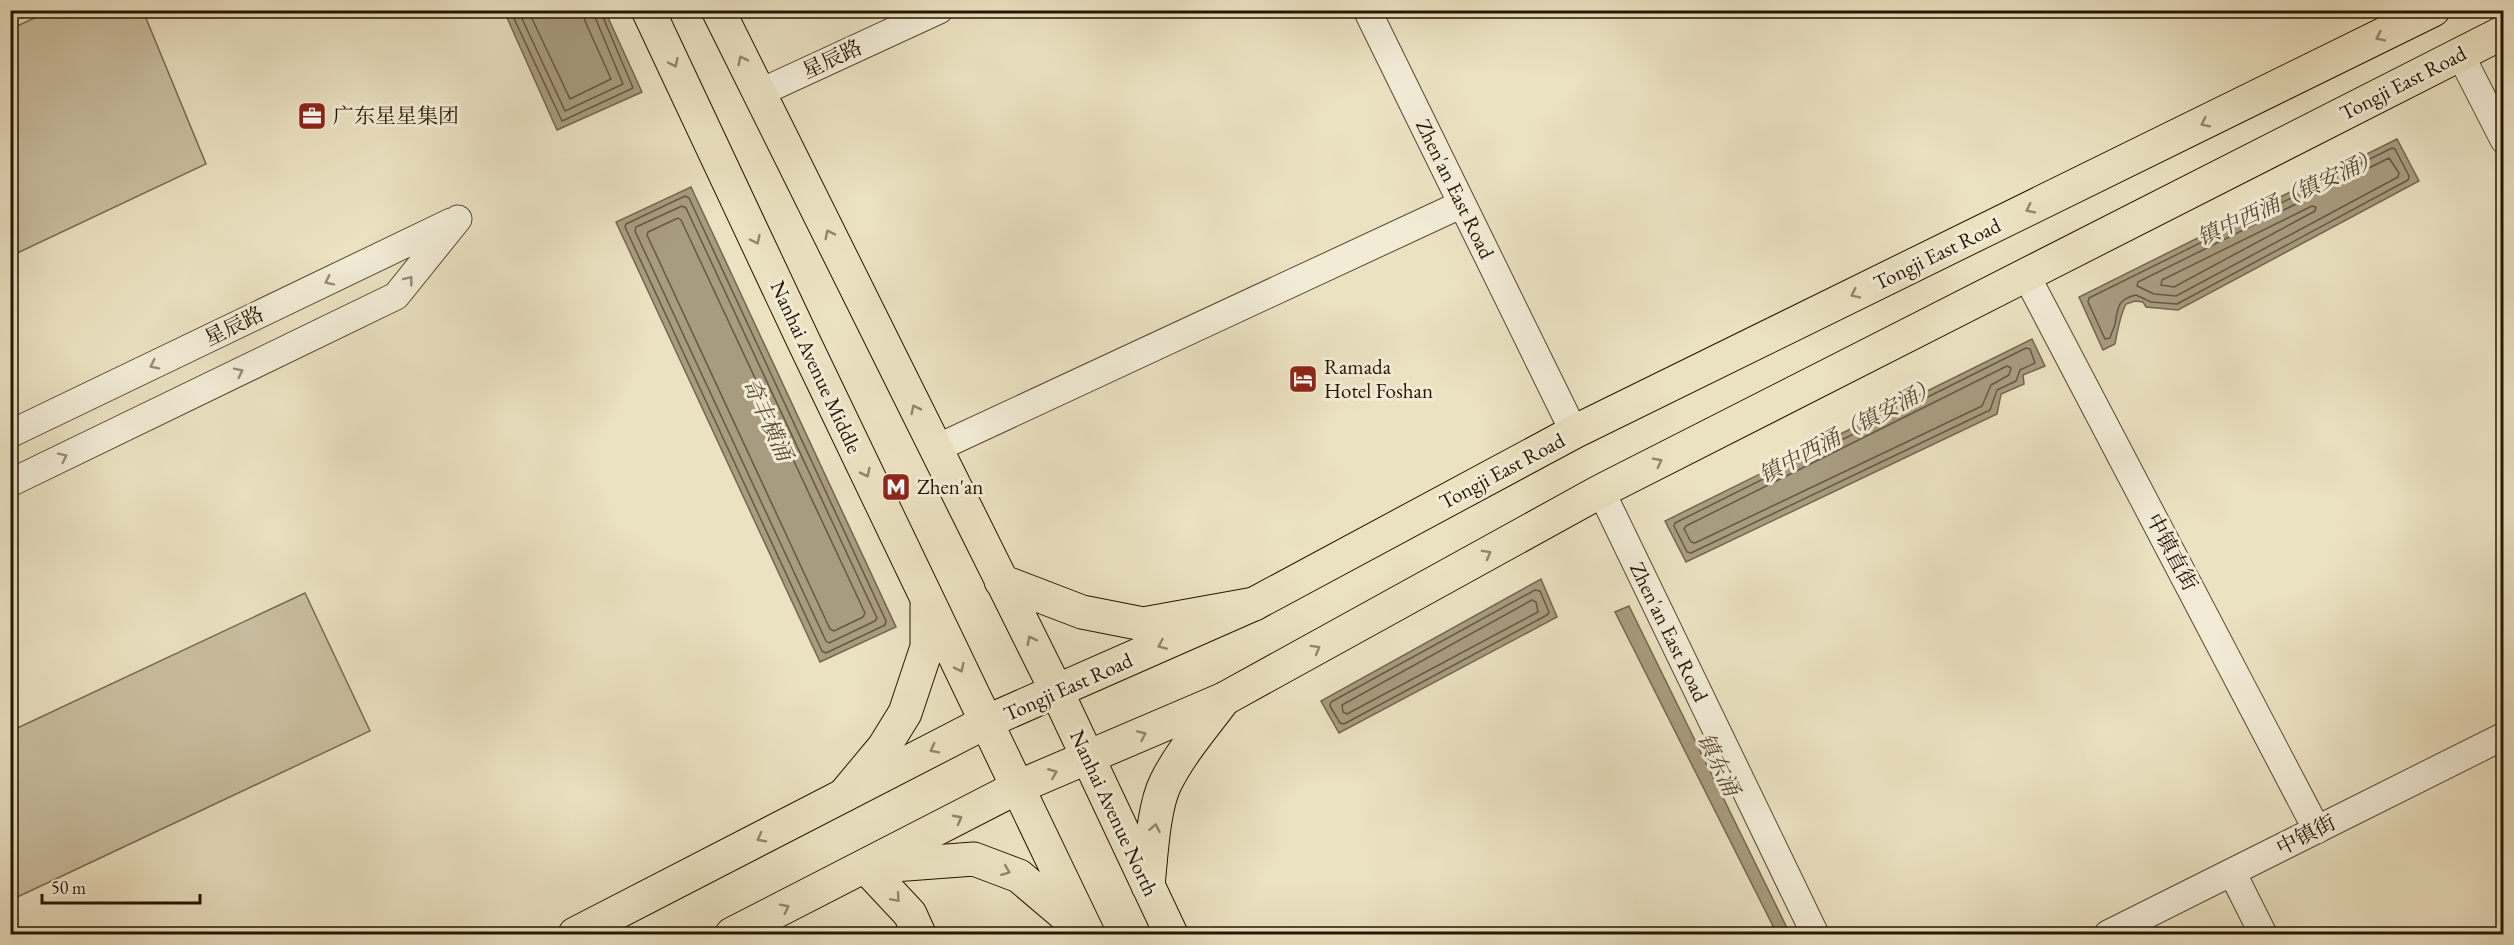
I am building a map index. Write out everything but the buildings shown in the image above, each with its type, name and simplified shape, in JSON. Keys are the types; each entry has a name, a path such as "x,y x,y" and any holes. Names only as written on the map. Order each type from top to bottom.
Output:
{"main road":[{"name":"Nanhai Avenue Middle","path":"648,10 986,722"},
{"path":"718,10 1057,692"},
{"name":"Tongji East Road","path":"575,934 986,722 1254,604 1574,432 2430,11"},
{"name":"Tongji East Road","path":"732,934 1018,787 1224,699 1600,491 2504,32"},
{"path":"1001,581 1082,612 1143,624 1254,604"},
{"path":"844,795 884,747 905,713 927,647 927,600"},
{"name":"Nanhai Avenue North","path":"1057,692 1171,934"},
{"path":"1148,886 1154,833 1165,784 1190,743 1224,699"},
{"path":"986,722 1088,934"},
{"path":"866,867 974,859 1019,876 1088,934"},
{"path":"866,867 910,914 919,934"}],"street":[{"name":"星辰路","path":"759,93 939,10"},
{"name":"Zhen'an East Road","path":"1367,10 1574,432"},
{"path":"2460,54 2504,140"},
{"path":"935,449 1462,204"},
{"name":"星辰路","path":"10,434 458,219 396,296 10,483"},
{"name":"中镇直街","path":"2026,275 2317,830"},
{"name":"Zhen'an East Road","path":"1600,491 1815,934"},
{"name":"中镇街","path":"2108,934 2504,736"},
{"path":"2232,873 2263,934"}],"shaded area":[{"path":"51,10 143,11 206,164 11,256 11,29"},
{"path":"305,593 370,731 11,900 11,731"}],"water":[{"path":"504,11 605,11 642,92 557,130"},
{"name":"镇中西涌（镇安涌）","path":"2397,139 2419,181 2178,310 2146,307 2143,302 2135,301 2126,304 2115,344 2103,350 2079,297"},
{"name":"奇丰横涌","path":"691,187 896,627 820,662 616,222"},
{"path":"2032,339 2045,366 2023,375 2024,384 2001,394 1997,414 1686,562 1665,521"},
{"path":"1541,579 1557,617 1339,733 1321,701"},
{"path":"1629,606 1790,934 1777,934 1615,612"}],"place":[{"name":"广东星星集团","path":"312,116"},
{"name":"Ramada Hotel Foshan","path":"1303,379"},
{"name":"Zhen'an","path":"896,487"}],"water label":[{"name":"镇东涌","path":"1719,764"}]}
